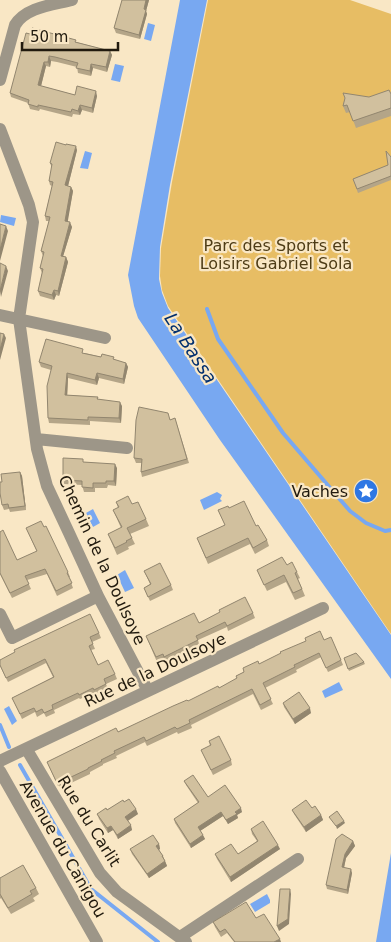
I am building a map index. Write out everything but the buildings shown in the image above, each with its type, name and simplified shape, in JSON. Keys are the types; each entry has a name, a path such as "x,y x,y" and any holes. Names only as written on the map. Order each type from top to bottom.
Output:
{"street":[{"path":"0,80 15,24 20,17 29,12 72,0"},
{"name":"Chemin de la Doulsoye","path":"0,129 29,205 32,222 19,319 36,439 47,486 98,596 148,691"},
{"path":"0,314 106,338"},
{"path":"36,439 127,448"},
{"path":"0,614 12,638 98,596"},
{"name":"Rue de la Doulsoye","path":"0,761 27,750 324,608"},
{"name":"Rue du Carlit","path":"27,750 100,873 116,892 183,939 298,859"},
{"name":"Avenue du Canigou","path":"0,771 97,942"}],"green space":[{"name":"Parc des Sports et Loisirs Gabriel Sola","path":"208,0 350,0 391,14 391,634 168,306 162,290 160,276 161,248"}],"water":[{"name":"La Bassa","path":"180,0 207,0 170,185 160,247 159,279 162,293 168,308 391,635 391,679 220,440 138,318 134,306 128,275"},
{"path":"148,23 155,25 151,41 144,39"},
{"path":"115,64 124,66 120,82 111,80"},
{"path":"85,151 92,153 88,169 80,168"},
{"path":"1,215 16,218 14,226 0,222"},
{"path":"217,492 222,495 220,499 222,501 204,510 200,500"},
{"path":"93,509 100,523 93,527 86,513"},
{"path":"125,570 134,588 125,592 117,575"},
{"path":"339,682 343,690 325,698 322,691"},
{"path":"9,706 17,721 12,725 4,709"},
{"path":"391,853 391,942 376,942"},
{"path":"267,894 270,903 255,912 250,904"}],"waterway":[{"path":"207,309 218,339 283,433 350,511 366,523 385,531 391,530"},
{"path":"0,725 9,747"},
{"path":"20,765 91,889 158,942"}],"place":[{"name":"Vaches","path":"366,491"}]}
